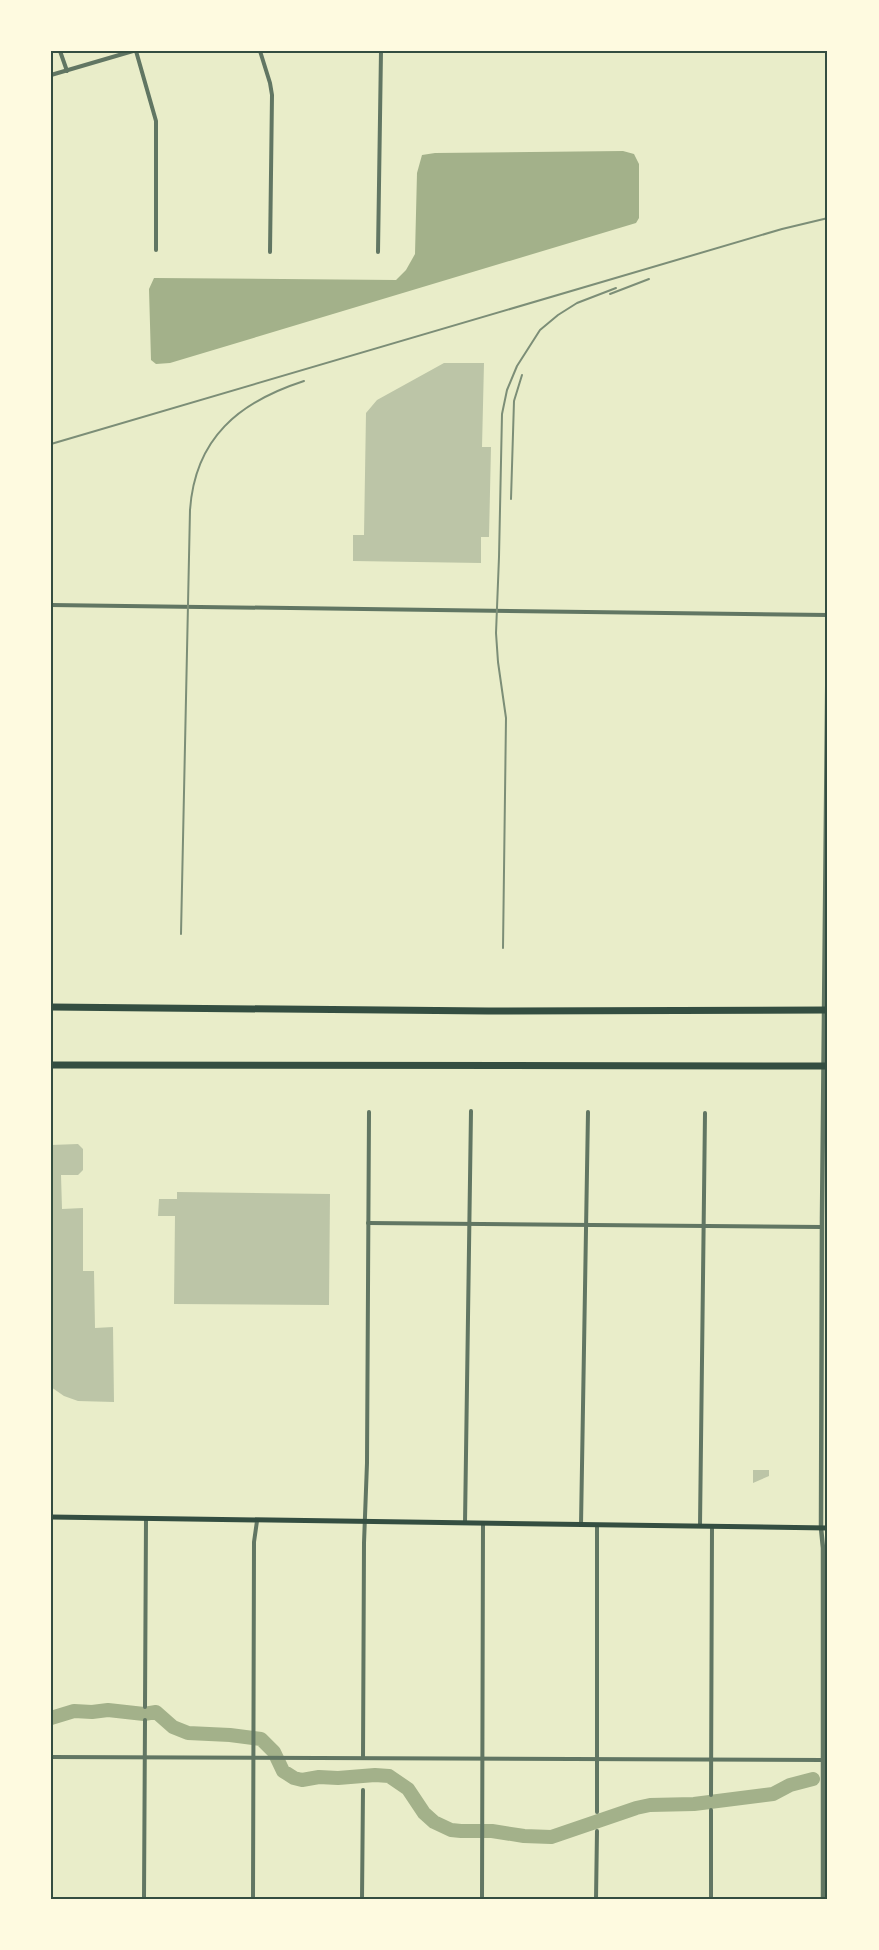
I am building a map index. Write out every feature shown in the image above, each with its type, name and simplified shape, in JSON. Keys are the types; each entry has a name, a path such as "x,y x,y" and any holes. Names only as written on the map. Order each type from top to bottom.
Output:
{"highway":[{"path":"51,1007 488,1011 828,1010"},
{"path":"51,1065 828,1066"}],"main road":[{"path":"51,1517 825,1528"}],"street":[{"path":"60,51 67,70"},
{"path":"51,75 134,51 156,121 156,250"},
{"path":"260,51 272,95 270,252"},
{"path":"378,252 381,51"},
{"path":"51,605 828,615"},
{"path":"823,1899 825,1528 822,1227 828,610"},
{"path":"465,1523 471,1111"},
{"path":"363,1758 369,1112"},
{"path":"581,1526 588,1112"},
{"path":"700,1527 705,1113"},
{"path":"368,1223 822,1227"},
{"path":"145,1707 146,1520"},
{"path":"253,1899 254,1542 257,1521"},
{"path":"482,1899 483,1523"},
{"path":"597,1526 597,1812"},
{"path":"711,1795 712,1527"},
{"path":"144,1899 145,1720"},
{"path":"51,1757 824,1760"},
{"path":"362,1899 363,1790"},
{"path":"711,1810 711,1899"},
{"path":"596,1899 597,1831"}],"shaded area":[{"path":"623,151 634,154 639,164 639,218 636,223 170,363 156,364 151,360 149,289 154,278 396,280 406,270 415,254 417,173 422,155"}],"building":[{"path":"444,363 484,363 482,447 491,447 489,537 481,537 481,563 353,561 353,535 364,535 366,413 377,400"},
{"path":"78,1144 83,1149 83,1170 78,1175 61,1175 62,1209 83,1208 83,1271 94,1271 95,1328 113,1327 114,1402 78,1401 64,1396 51,1387 51,1145"},
{"path":"177,1192 330,1194 329,1305 174,1304 175,1216 158,1216 159,1199 177,1199"},
{"path":"753,1470 769,1470 769,1476 753,1483"}],"waterway":[{"path":"51,1718 74,1711 108,1710 144,1714 156,1712 173,1727 188,1733 261,1739 274,1752 283,1771 294,1778 302,1780 319,1777 389,1776 408,1789 424,1813 434,1822 451,1830 461,1831 492,1831 551,1837 636,1808 650,1805 694,1804 773,1794 790,1785 813,1779"}],"railway":[{"path":"51,444 782,229 828,218"},
{"path":"610,294 649,279"},
{"path":"503,948 506,718 496,633 502,414 507,390 517,366 540,330 577,303 616,288"},
{"path":"511,499 514,401 522,375"},
{"path":"181,934 190,510 194,485 201,462 211,443 224,426 259,400 304,381"}]}
